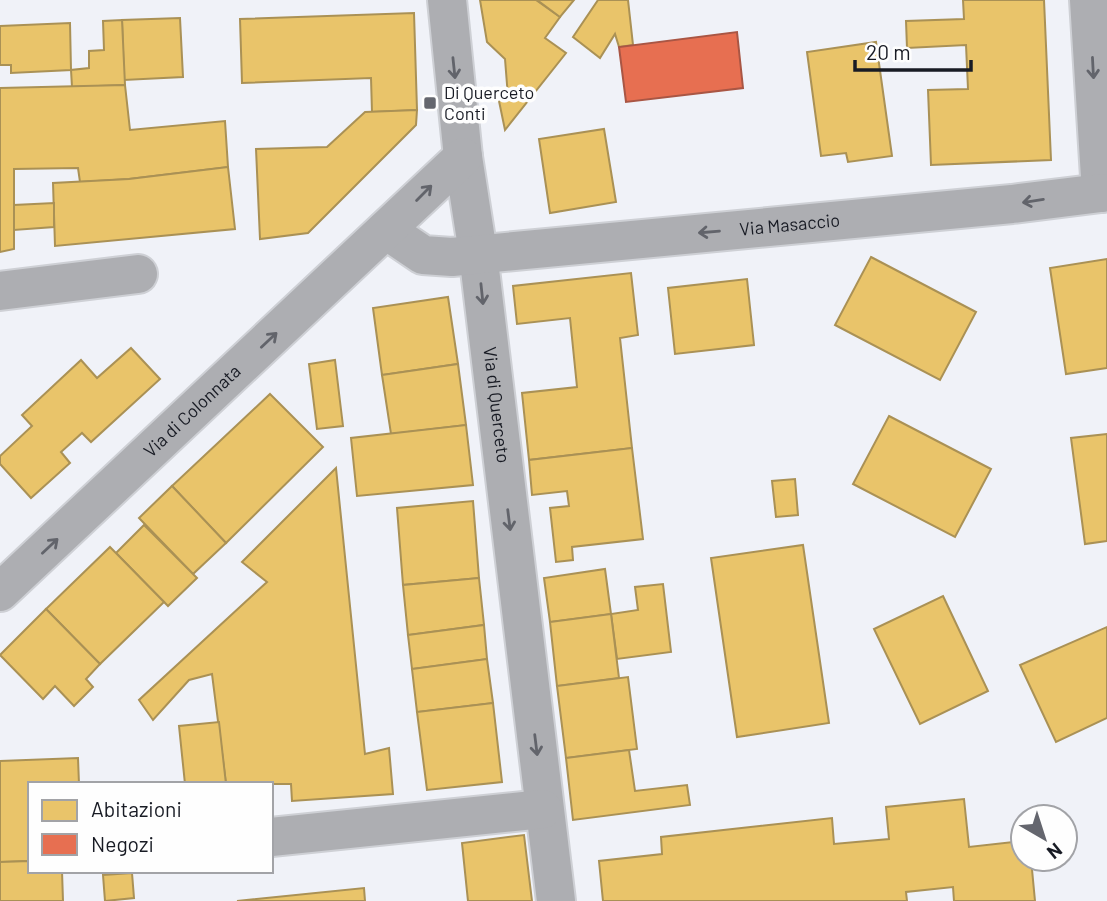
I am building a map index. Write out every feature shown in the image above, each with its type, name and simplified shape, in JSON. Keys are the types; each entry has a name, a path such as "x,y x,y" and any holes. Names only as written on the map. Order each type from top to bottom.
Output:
{"street":[{"name":"Via di Querceto","path":"447,0 463,157 478,253 556,901"},
{"path":"1089,0 1104,192"},
{"name":"Via di Colonnata","path":"0,592 463,157"},
{"name":"Via Masaccio","path":"478,253 1012,204 1104,192"},
{"path":"386,230 416,252 430,257 478,253"},
{"path":"0,291 138,274"},
{"path":"273,837 544,809"}],"building: Abitazioni":[{"path":"480,0 536,0 560,17 545,38 566,53 505,130 499,101 508,97 505,59 487,42"},
{"path":"537,0 574,0 560,17"},
{"path":"598,0 628,0 633,45 619,47 615,34 600,58 573,37"},
{"path":"963,0 1044,0 1051,160 931,165 928,90 968,89 966,45 907,48 906,21 964,19"},
{"path":"414,13 417,110 372,112 371,78 242,83 240,19"},
{"path":"180,18 183,77 124,80 122,20"},
{"path":"122,20 125,85 72,87 71,70 89,68 89,51 104,50 103,21"},
{"path":"70,23 71,70 11,73 11,65 0,65 0,26"},
{"path":"876,42 892,156 848,162 846,153 821,156 807,52"},
{"path":"125,85 130,130 225,121 228,167 80,182 78,168 14,169 14,249 0,252 0,88"},
{"path":"417,110 416,125 308,233 260,239 256,149 327,147 365,112"},
{"path":"604,129 616,202 550,213 539,139"},
{"path":"228,167 235,229 55,246 53,183 129,179"},
{"path":"54,203 54,227 14,230 14,205"},
{"path":"871,257 976,312 940,380 835,325"},
{"path":"1107,259 1107,368 1066,374 1050,268"},
{"path":"631,273 638,335 620,338 632,448 529,460 522,393 577,387 570,318 517,324 513,286"},
{"path":"747,279 754,345 675,354 668,288"},
{"path":"448,297 458,364 382,375 373,308"},
{"path":"131,348 160,379 91,442 82,433 61,452 70,463 31,498 0,464 0,456 32,426 22,415 81,360 97,378"},
{"path":"335,360 343,426 317,429 309,364"},
{"path":"458,364 466,425 391,434 382,375"},
{"path":"270,394 323,447 226,543 172,486"},
{"path":"889,416 991,469 955,537 853,484"},
{"path":"466,425 473,485 357,496 351,438"},
{"path":"1107,434 1107,541 1085,544 1071,438"},
{"path":"632,448 643,539 572,547 573,560 556,562 550,508 569,506 567,491 532,495 529,460"},
{"path":"336,468 365,754 389,748 393,794 292,801 291,784 226,782 212,674 189,680 153,720 139,700 267,582 242,562"},
{"path":"795,479 798,515 776,517 772,481"},
{"path":"172,486 226,543 193,574 139,518"},
{"path":"473,501 479,578 403,585 397,508"},
{"path":"144,525 197,578 168,606 116,553"},
{"path":"803,545 829,723 737,737 711,558"},
{"path":"110,547 164,602 100,664 46,609"},
{"path":"605,569 611,614 550,622 544,578"},
{"path":"479,578 484,625 408,635 403,585"},
{"path":"663,584 671,652 617,659 611,614 638,610 635,587"},
{"path":"943,596 988,691 920,724 874,629"},
{"path":"46,609 100,664 86,679 93,687 74,706 55,686 43,699 0,655"},
{"path":"611,614 619,678 557,686 550,622"},
{"path":"484,625 487,659 412,669 408,635"},
{"path":"1107,627 1107,718 1056,742 1020,665"},
{"path":"487,659 493,703 417,712 412,669"},
{"path":"628,677 637,749 566,758 557,686"},
{"path":"493,703 502,782 427,790 417,712"},
{"path":"219,722 226,782 185,782 179,726"},
{"path":"629,750 635,791 687,785 690,805 573,820 566,758"},
{"path":"78,758 79,782 28,782 28,861 0,862 0,761"},
{"path":"964,799 969,847 1009,843 1009,873 1032,873 1035,901 954,901 953,887 906,892 907,901 603,901 599,861 662,854 661,837 832,818 834,844 889,839 886,807"},
{"path":"524,835 532,901 468,901 462,843"},
{"path":"28,861 28,873 62,873 63,901 0,901 0,862"},
{"path":"132,873 134,898 105,901 103,875"},
{"path":"364,888 365,901 237,901"}],"building: Negozi":[{"path":"737,32 743,88 626,102 619,47"}],"place":[{"name":"Di Querceto Conti","path":"430,103"}]}
